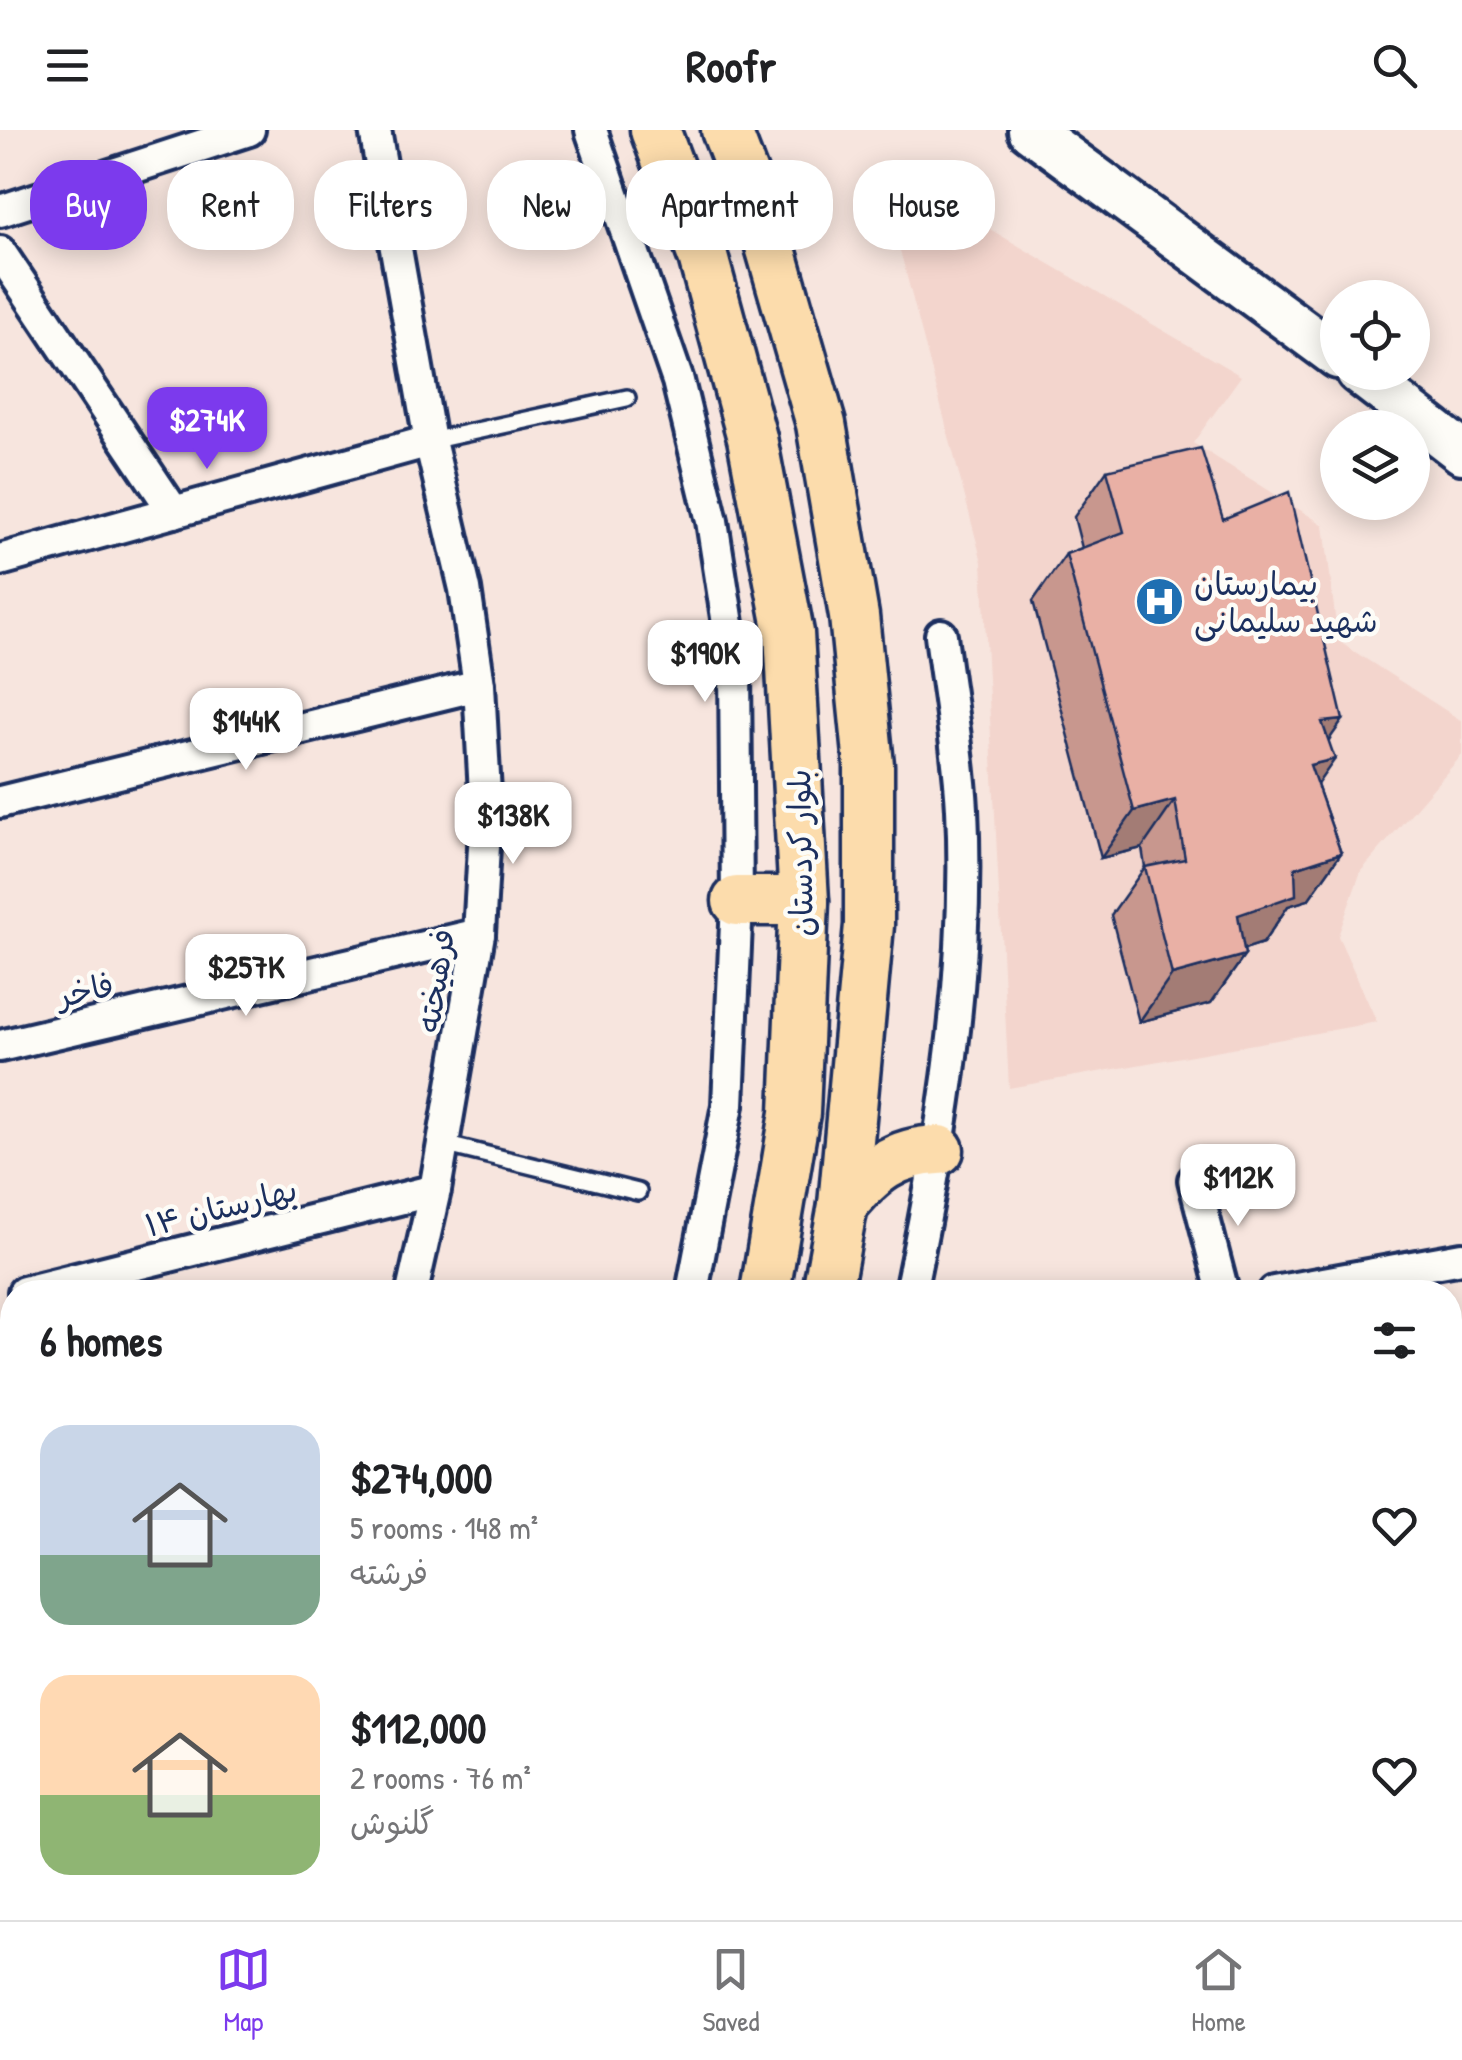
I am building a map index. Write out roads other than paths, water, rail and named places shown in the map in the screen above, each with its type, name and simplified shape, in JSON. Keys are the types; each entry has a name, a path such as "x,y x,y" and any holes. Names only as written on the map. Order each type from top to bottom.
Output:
{"main road":[{"name":"بلوار کردستان","path":"655,130 703,257 756,457 789,634 804,901 796,1112 767,1280"},
{"name":"بلوار کردستان","path":"726,130 768,239 821,424 854,616 869,765 868,924 843,1205 829,1280"},
{"path":"737,901 804,901"},
{"path":"843,1205 866,1178 889,1160 918,1151 940,1150"}],"street":[{"path":"0,211 248,130"},
{"name":"فرهیخته","path":"375,130 430,441 465,589 478,685 486,812 479,934 436,1190 415,1280"},
{"path":"591,130 678,381 712,521 735,668 737,901 728,1105 694,1280"},
{"path":"1030,130 1320,344"},
{"path":"0,252 174,512"},
{"path":"1381,390 1462,452"},
{"path":"0,560 430,441"},
{"path":"913,1280 940,1150 959,964 962,808 941,635"},
{"path":"0,802 478,685"},
{"name":"فاخر","path":"0,1046 479,934"},
{"path":"1194,1180 1220,1280"},
{"name":"بهارستان ۱۴","path":"72,1280 436,1190"},
{"path":"1340,1280 1462,1258"}],"lane":[{"path":"430,441 627,398"},
{"path":"444,1144 638,1192"}],"place":[{"name":"بیمارستان شهید سلیمانی","path":"1159,601"}]}
